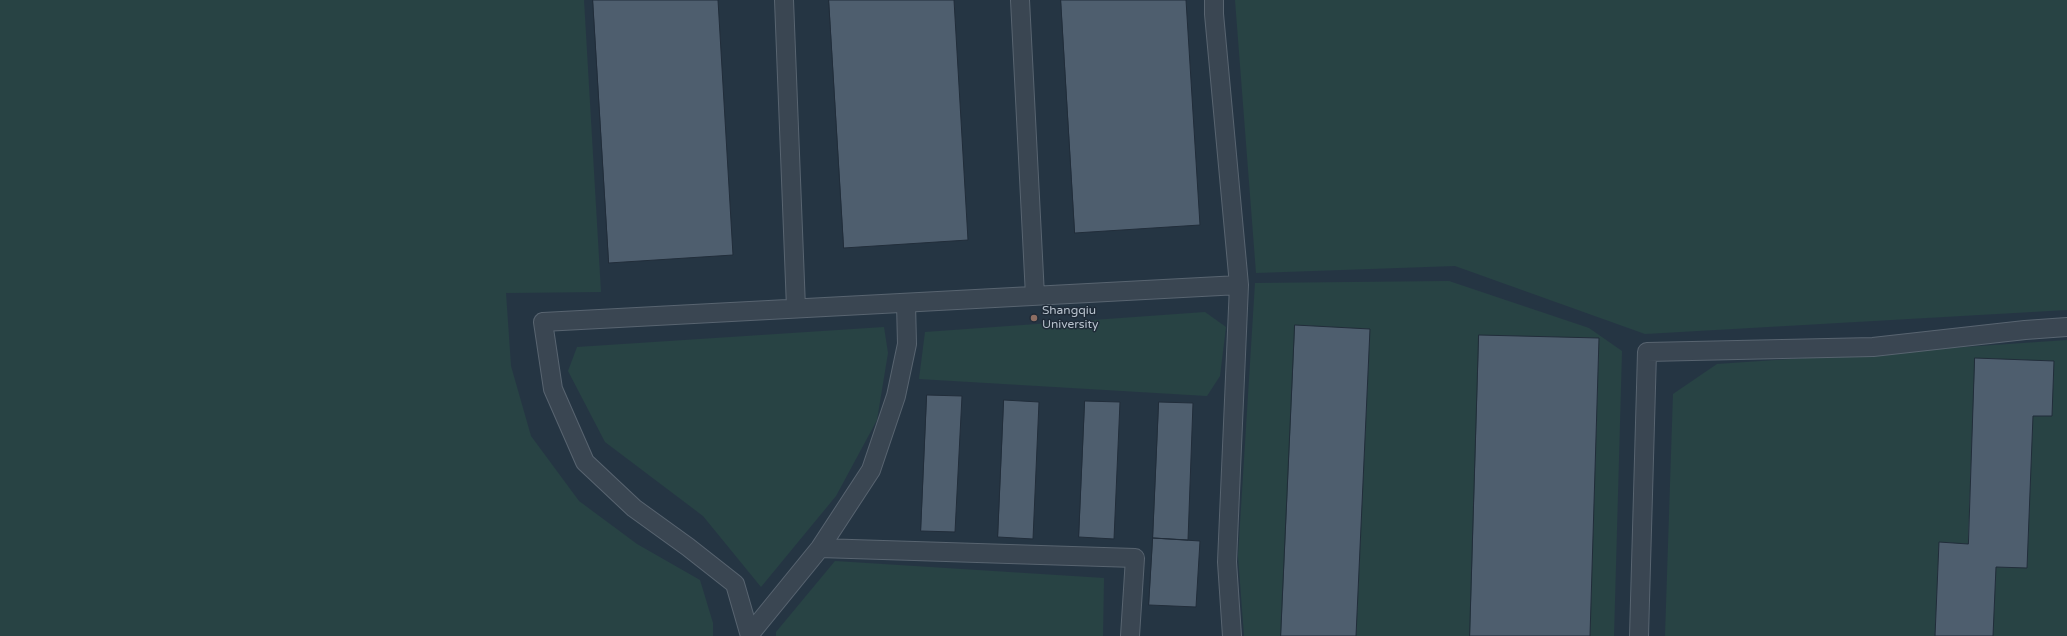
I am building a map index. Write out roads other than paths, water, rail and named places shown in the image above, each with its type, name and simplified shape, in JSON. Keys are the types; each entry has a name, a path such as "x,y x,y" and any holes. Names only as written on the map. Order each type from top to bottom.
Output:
{"lane":[{"path":"784,0 796,308"},
{"path":"1020,0 1035,296"},
{"path":"1214,0 1214,14 1239,285 1227,562 1232,636"},
{"path":"750,635 735,584 688,547 634,508 586,462 553,389 543,322 1239,285"},
{"path":"750,635 820,548 871,470 896,396 903,366 907,344 906,302"},
{"path":"1639,636 1648,352 1873,347 2025,330 2067,327"},
{"path":"820,548 1135,558 1130,636"}],"place":[{"name":"Shangqiu University","path":"1034,318"}]}
